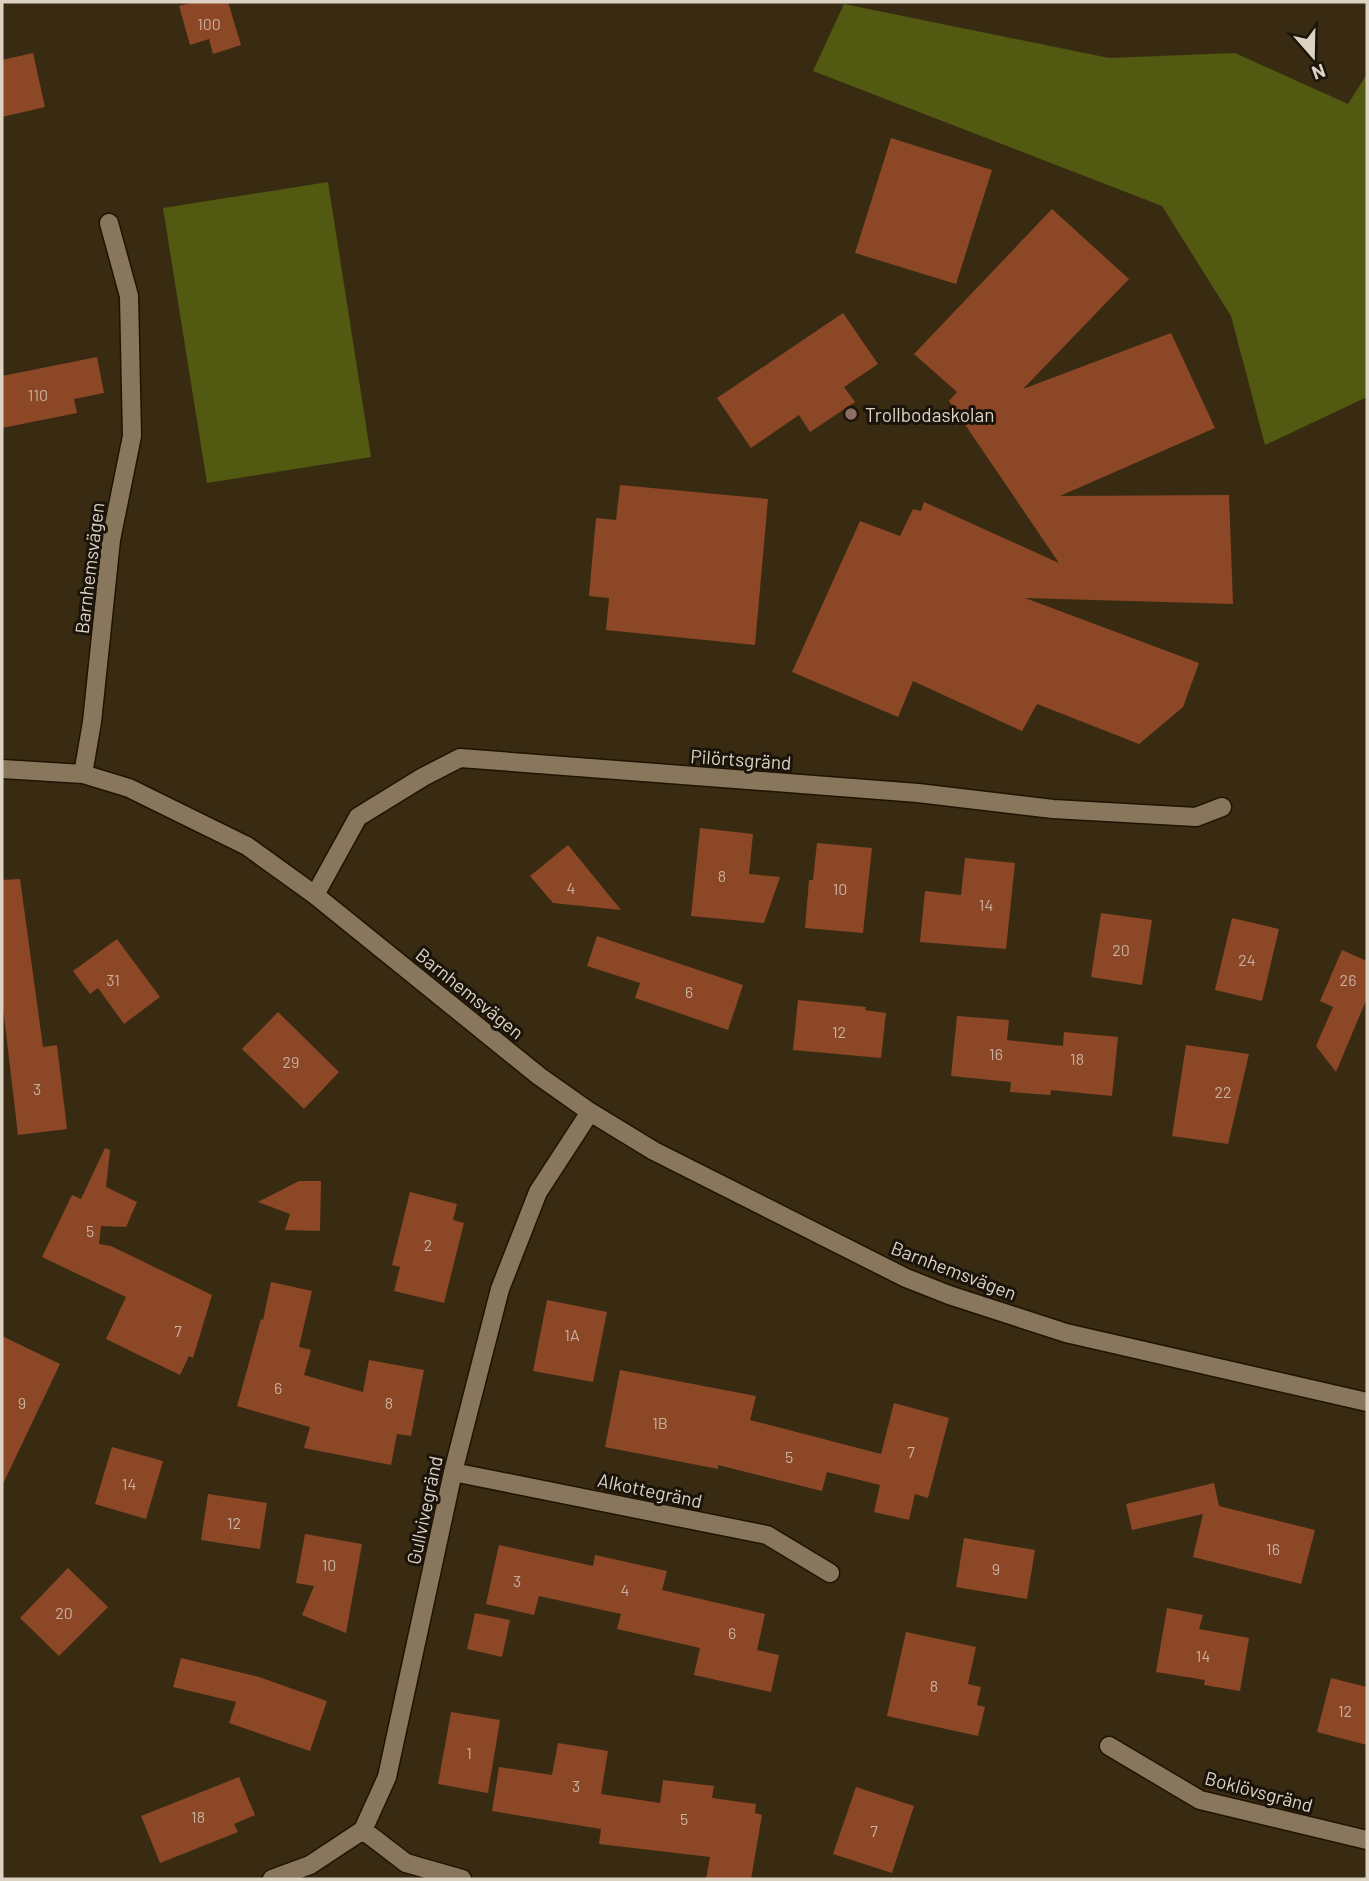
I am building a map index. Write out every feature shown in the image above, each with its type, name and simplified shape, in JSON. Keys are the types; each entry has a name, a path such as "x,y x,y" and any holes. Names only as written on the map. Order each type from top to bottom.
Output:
{"street":[{"name":"Barnhemsvägen","path":"109,223 129,296 132,436 111,540 92,722 83,774 129,788 247,846 316,895 538,1076 590,1112 654,1151 906,1278 1066,1333 1367,1402"},
{"name":"Pilörtsgränd","path":"316,895 358,817 422,777 460,758 918,793 1053,809 1196,817 1222,807"},
{"path":"2,769 83,774"},
{"name":"Gullvivegränd","path":"363,1830 387,1777 453,1472 500,1289 538,1192 590,1112"},
{"name":"Alkottegränd","path":"453,1472 767,1535 830,1573"},
{"name":"Boklövsgränd","path":"1109,1746 1200,1800 1367,1840"},
{"path":"272,1879 310,1865 363,1830 406,1863 461,1879"}],"green space":[{"path":"844,4 1109,58 1235,53 1348,104 1367,74 1367,397 1265,445 1231,316 1162,206 813,71"},
{"path":"328,182 371,457 207,483 163,208"}],"building":[{"path":"194,2 228,2 241,45 213,54 209,39 190,45 179,6"},
{"path":"33,53 45,107 2,117 2,60"},
{"path":"891,138 992,170 956,284 855,253"},
{"path":"1052,209 1129,279 1023,389 1171,333 1215,428 1060,496 1229,495 1233,604 1025,598 1199,663 1183,707 1139,744 1037,704 1022,731 913,681 898,717 792,672 860,521 900,536 913,509 921,511 924,502 1059,563 949,401 957,392 914,354"},
{"path":"843,313 878,364 844,387 855,402 810,432 799,415 751,448 717,398"},
{"path":"97,357 104,393 74,399 77,413 2,428 2,376"},
{"path":"620,485 768,499 755,645 606,630 609,598 589,596 596,518 616,520"},
{"path":"700,828 753,834 749,874 780,877 764,923 691,916"},
{"path":"817,843 872,848 863,933 805,928 809,880 813,880"},
{"path":"568,845 621,910 553,903 530,876"},
{"path":"965,858 1015,863 1006,949 920,942 925,891 961,895"},
{"path":"20,879 43,1047 57,1045 67,1129 18,1135 2,999 2,880"},
{"path":"1101,913 1152,920 1142,985 1091,977"},
{"path":"1232,918 1279,929 1262,1001 1215,990"},
{"path":"597,936 743,985 728,1030 635,998 640,983 587,966"},
{"path":"117,939 160,997 124,1024 98,988 90,994 73,971"},
{"path":"1342,950 1367,961 1367,998 1336,1072 1316,1046 1333,1007 1320,1001"},
{"path":"798,1000 866,1007 865,1010 886,1013 881,1058 793,1050"},
{"path":"278,1012 339,1072 304,1109 242,1049"},
{"path":"957,1016 1009,1020 1007,1040 1063,1046 1064,1032 1118,1037 1112,1096 1051,1090 1050,1095 1010,1092 1011,1082 951,1076"},
{"path":"1186,1045 1249,1054 1228,1144 1172,1136"},
{"path":"105,1148 110,1150 106,1187 137,1202 126,1227 101,1226 99,1244 111,1246 212,1295 193,1358 189,1356 180,1375 106,1339 126,1297 42,1257 72,1195 81,1199"},
{"path":"299,1181 321,1181 320,1231 285,1230 290,1214 258,1202"},
{"path":"410,1192 457,1204 453,1220 464,1223 444,1303 394,1291 400,1267 392,1265"},
{"path":"271,1282 312,1291 299,1347 311,1350 304,1375 363,1392 369,1360 424,1370 411,1436 397,1434 391,1465 304,1448 310,1427 237,1406 261,1319 263,1320"},
{"path":"547,1300 607,1312 593,1382 533,1371"},
{"path":"2,1336 60,1364 2,1486"},
{"path":"620,1370 756,1396 750,1420 881,1454 894,1403 949,1418 928,1498 915,1494 909,1520 874,1512 880,1485 827,1472 822,1491 718,1465 718,1469 605,1447"},
{"path":"112,1447 163,1461 146,1519 95,1504"},
{"path":"1214,1483 1219,1506 1315,1530 1301,1584 1193,1557 1203,1514 1132,1530 1126,1504"},
{"path":"208,1494 267,1503 260,1549 201,1540"},
{"path":"305,1534 362,1544 346,1633 302,1615 314,1586 296,1583"},
{"path":"964,1538 1035,1550 1027,1599 956,1587"},
{"path":"499,1545 593,1566 595,1555 667,1571 662,1590 765,1614 757,1650 779,1655 771,1692 694,1675 700,1648 617,1629 621,1614 539,1596 534,1615 486,1604"},
{"path":"68,1568 108,1607 59,1656 20,1618"},
{"path":"1167,1608 1203,1615 1199,1629 1249,1638 1240,1691 1204,1685 1205,1680 1156,1672"},
{"path":"475,1613 510,1620 502,1657 467,1649"},
{"path":"906,1632 976,1647 968,1684 981,1687 977,1705 985,1707 978,1736 887,1716"},
{"path":"181,1658 259,1677 327,1701 310,1751 229,1723 236,1702 173,1687"},
{"path":"1331,1678 1367,1687 1367,1745 1317,1732"},
{"path":"451,1712 500,1720 488,1793 438,1784"},
{"path":"558,1743 608,1751 601,1794 660,1803 663,1780 714,1786 712,1798 756,1804 755,1813 762,1815 751,1879 706,1879 710,1857 599,1844 601,1829 492,1811 499,1767 552,1775"},
{"path":"239,1777 255,1815 234,1824 238,1832 160,1863 141,1816"},
{"path":"856,1787 914,1806 892,1873 833,1854"}],"place":[{"name":"Trollbodaskolan","path":"851,414"}]}
